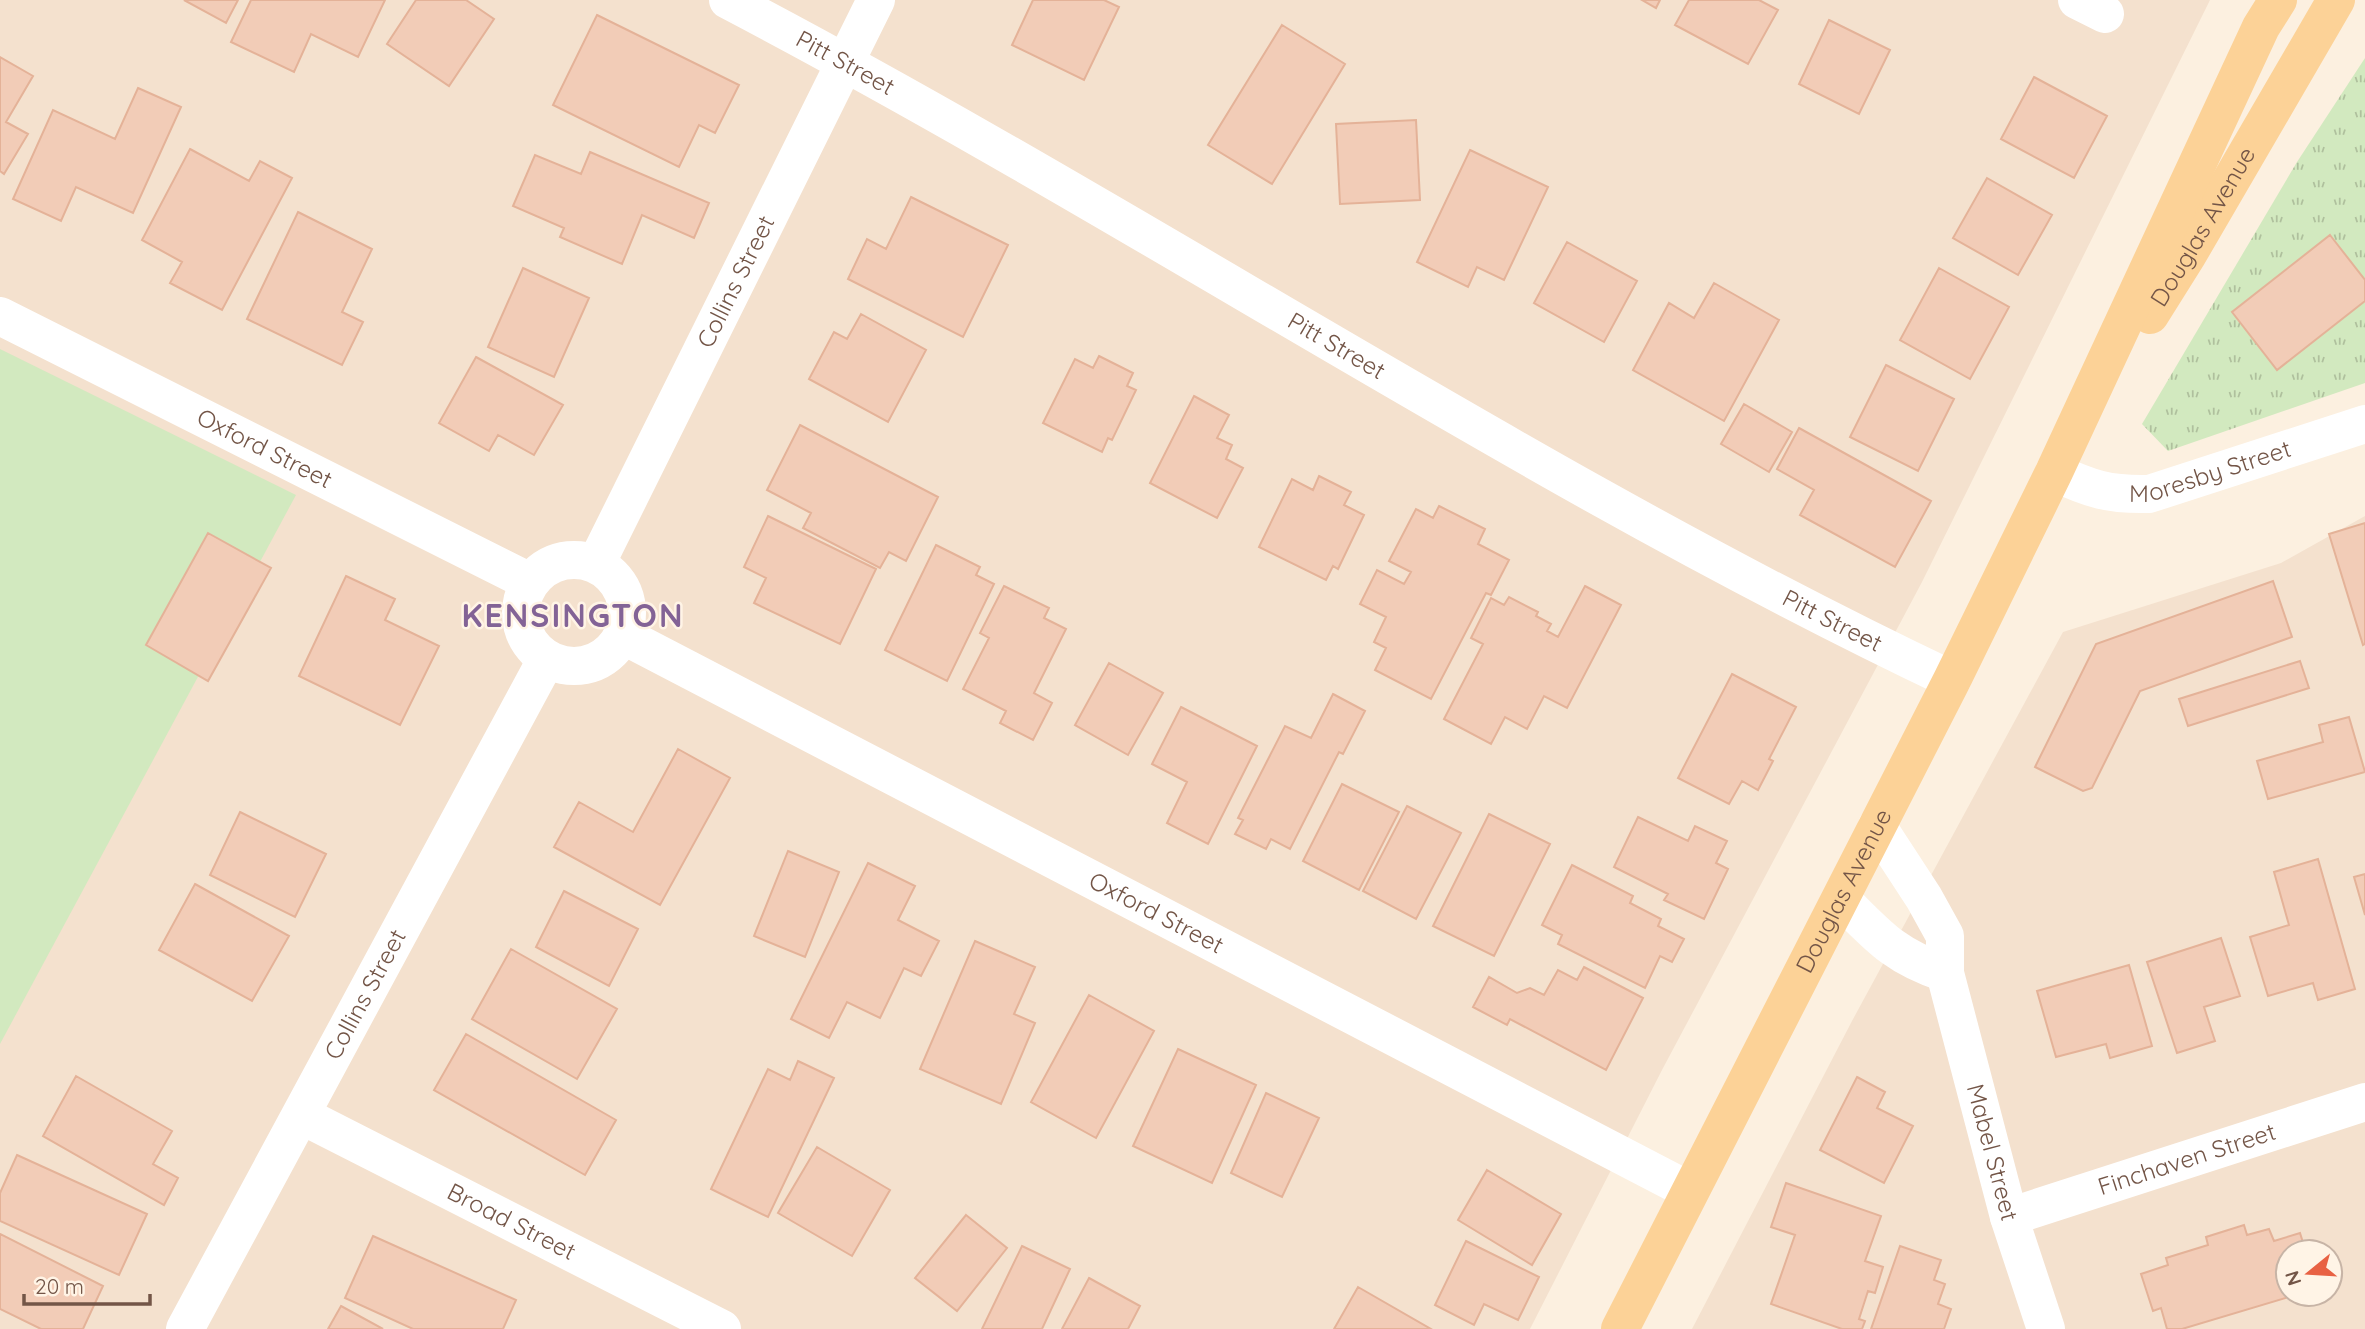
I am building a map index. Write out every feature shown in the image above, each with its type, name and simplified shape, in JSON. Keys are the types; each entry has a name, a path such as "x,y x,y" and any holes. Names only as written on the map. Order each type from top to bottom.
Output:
{"main road":[{"name":"Douglas Avenue","path":"1620,1329 1952,680 2059,461 2261,27 2278,0"},
{"name":"Douglas Avenue","path":"2059,461 2187,256 2336,0"}],"street":[{"name":"Pitt Street","path":"728,0 845,62 1604,500 1726,567 1952,680"},
{"name":"Collins Street","path":"596,564 876,0"},
{"name":"Oxford Street","path":"0,316 530,582"},
{"name":"Moresby Street","path":"2059,461 2082,486 2119,495 2149,494 2365,424"},
{"path":"572,559 596,564 618,581 628,608 624,636 604,659 575,668 547,660 526,639 520,610 530,582 548,566 572,559"},
{"name":"Oxford Street","path":"624,636 1690,1191"},
{"name":"Collins Street","path":"184,1329 547,660"},
{"name":"Mabel Street","path":"1877,826 1924,898 1945,936 1945,973 2010,1217 2046,1329"},
{"path":"1841,899 1890,947 1916,964 1945,973"},
{"name":"Finchaven Street","path":"2010,1217 2365,1102"},
{"name":"Broad Street","path":"301,1115 722,1329"}],"shaded area":[{"path":"0,0 2210,0 1922,582 1662,1070 1530,1329 0,1329"},
{"path":"2365,516 2365,1329 1692,1329 1852,1021 2063,632 2281,563"}],"green space":[{"path":"2365,58 2365,383 2168,451 2142,424 2297,162"},
{"path":"0,349 296,495 0,1044"}],"building":[{"path":"184,0 238,0 226,23"},
{"path":"251,0 385,0 358,57 311,34 294,72 231,42"},
{"path":"416,0 466,0 494,19 449,86 387,44"},
{"path":"1033,0 1104,0 1119,7 1084,80 1012,45"},
{"path":"1642,0 1660,0 1656,8"},
{"path":"1689,0 1759,0 1778,10 1748,64 1675,25"},
{"path":"597,15 739,85 715,133 699,125 679,167 553,105"},
{"path":"1829,20 1890,50 1859,114 1799,84"},
{"path":"1282,25 1345,64 1272,184 1208,145"},
{"path":"0,57 33,76 6,122 28,134 4,174 0,171"},
{"path":"2034,77 2107,116 2074,178 2001,139"},
{"path":"138,88 181,107 133,213 76,187 61,221 13,199 53,110 115,139"},
{"path":"1416,120 1420,200 1340,204 1336,124"},
{"path":"190,149 249,181 260,161 292,178 222,310 170,283 182,262 142,240"},
{"path":"1470,150 1548,187 1504,280 1477,267 1468,287 1417,262"},
{"path":"590,152 709,203 694,238 642,215 622,264 560,237 564,228 513,206 535,155 581,174"},
{"path":"1987,178 2052,215 2018,275 1953,238"},
{"path":"911,197 1008,245 963,337 848,279 867,239 886,249"},
{"path":"298,212 372,249 342,312 363,322 342,365 247,319"},
{"path":"2330,235 2365,280 2365,301 2277,370 2232,312"},
{"path":"1567,242 1637,281 1604,342 1534,303"},
{"path":"523,268 589,298 554,377 488,347"},
{"path":"1939,268 2009,307 1970,379 1900,340"},
{"path":"1714,283 1779,320 1724,421 1633,370 1669,303 1694,318"},
{"path":"861,314 926,350 888,422 809,379 834,332 847,339"},
{"path":"1099,356 1133,373 1127,386 1136,390 1112,440 1108,438 1102,452 1043,423 1075,359 1093,368"},
{"path":"476,357 563,405 534,455 498,435 489,451 439,423"},
{"path":"1886,365 1954,399 1918,471 1850,437"},
{"path":"1194,396 1229,415 1217,438 1232,445 1226,459 1243,468 1217,518 1150,483"},
{"path":"1744,404 1792,432 1769,472 1721,444"},
{"path":"800,425 938,497 906,561 889,552 880,568 803,528 811,513 767,490"},
{"path":"1799,428 1931,501 1895,567 1800,515 1814,490 1777,469"},
{"path":"1319,476 1351,492 1344,505 1364,515 1338,569 1333,566 1326,580 1259,547 1292,479 1313,490"},
{"path":"1439,506 1485,529 1478,544 1509,560 1491,595 1486,593 1431,699 1375,670 1386,648 1374,642 1386,617 1360,604 1377,570 1404,584 1411,572 1389,561 1416,509 1433,518"},
{"path":"768,516 876,569 840,644 754,603 766,578 744,567"},
{"path":"2365,523 2365,644 2363,645 2329,534"},
{"path":"208,533 271,568 208,681 146,645"},
{"path":"936,545 980,567 976,575 994,584 947,681 885,650"},
{"path":"346,576 395,599 385,620 439,646 400,725 299,676"},
{"path":"2273,581 2292,637 2140,691 2092,788 2083,791 2035,767 2096,644"},
{"path":"1004,586 1049,608 1044,618 1066,629 1034,693 1052,703 1033,740 1000,723 1006,711 963,689 989,638 980,633"},
{"path":"1585,586 1621,605 1567,708 1544,696 1527,729 1505,717 1491,744 1444,719 1483,644 1471,638 1491,598 1504,605 1509,597 1538,612 1536,616 1551,624 1547,631 1558,637"},
{"path":"2300,661 2309,688 2188,726 2179,699"},
{"path":"1109,663 1163,693 1128,755 1075,725"},
{"path":"1732,674 1796,707 1769,759 1773,761 1758,790 1742,781 1729,804 1678,778"},
{"path":"1333,694 1365,711 1343,754 1339,752 1290,849 1271,839 1266,849 1235,834 1243,820 1238,818 1285,726 1311,738"},
{"path":"1181,707 1257,746 1208,844 1167,823 1187,782 1152,764"},
{"path":"2349,717 2365,772 2268,799 2257,761 2323,742 2319,725"},
{"path":"678,749 730,778 660,905 554,847 579,802 633,832"},
{"path":"1342,784 1399,812 1359,890 1303,861"},
{"path":"1407,806 1461,833 1416,919 1363,891"},
{"path":"240,812 326,854 295,917 210,875"},
{"path":"1489,814 1550,844 1494,956 1433,926"},
{"path":"1638,817 1688,841 1695,826 1727,841 1716,863 1728,869 1704,919 1664,900 1668,894 1614,867"},
{"path":"788,851 839,872 805,957 754,936"},
{"path":"2318,859 2355,989 2318,1000 2313,983 2268,996 2250,937 2289,925 2274,872"},
{"path":"868,863 915,886 898,920 939,941 921,976 904,968 880,1018 847,1002 829,1038 791,1019"},
{"path":"1572,865 1633,896 1630,903 1661,919 1658,926 1684,939 1672,962 1660,956 1645,988 1558,944 1562,935 1542,925"},
{"path":"2365,874 2365,915 2354,877"},
{"path":"195,884 289,936 252,1001 159,950"},
{"path":"564,891 638,929 609,986 536,947"},
{"path":"2221,938 2240,996 2204,1007 2215,1041 2177,1053 2147,962"},
{"path":"975,941 1035,967 1014,1014 1035,1023 1001,1104 920,1069"},
{"path":"511,949 617,1009 577,1079 472,1019"},
{"path":"2129,965 2152,1046 2110,1058 2106,1044 2056,1057 2037,991"},
{"path":"1584,967 1643,998 1606,1070 1510,1019 1507,1025 1473,1007 1489,977 1517,993 1530,988 1544,995 1558,970 1577,980"},
{"path":"1089,995 1154,1031 1096,1138 1031,1102"},
{"path":"466,1034 616,1120 585,1175 434,1090"},
{"path":"1178,1049 1256,1085 1212,1183 1133,1146"},
{"path":"798,1061 834,1078 768,1217 711,1189 768,1069 790,1080"},
{"path":"76,1076 172,1131 153,1164 178,1178 164,1205 43,1136"},
{"path":"1857,1077 1885,1092 1877,1108 1913,1126 1884,1183 1820,1150"},
{"path":"1266,1093 1319,1118 1282,1197 1231,1173"},
{"path":"817,1147 890,1190 852,1256 778,1213"},
{"path":"17,1155 147,1214 119,1275 0,1221 0,1193"},
{"path":"1487,1170 1561,1214 1532,1265 1458,1220"},
{"path":"1786,1183 1881,1216 1865,1261 1883,1267 1875,1293 1868,1291 1859,1319 1865,1321 1862,1329 1842,1329 1771,1304 1795,1235 1771,1227"},
{"path":"966,1215 1007,1248 957,1311 915,1278"},
{"path":"2244,1225 2247,1235 2269,1229 2274,1241 2274,1301 2182,1329 2167,1329 2161,1308 2153,1311 2141,1274 2168,1265 2166,1258 2208,1245 2206,1237"},
{"path":"2300,1233 2302,1238 2284,1238"},
{"path":"0,1234 103,1286 83,1329 41,1329 0,1309"},
{"path":"373,1236 516,1300 503,1329 413,1329 345,1298"},
{"path":"1466,1241 1539,1277 1518,1320 1484,1304 1474,1325 1435,1305"},
{"path":"1022,1246 1070,1269 1042,1329 982,1329"},
{"path":"1900,1246 1941,1260 1934,1280 1945,1284 1938,1304 1951,1309 1944,1329 1871,1329"},
{"path":"1089,1278 1140,1306 1128,1329 1062,1329"},
{"path":"1358,1287 1431,1329 1334,1329"},
{"path":"341,1306 383,1329 328,1329"}],"district":[{"name":"KENSINGTON","path":"573,616"}]}
